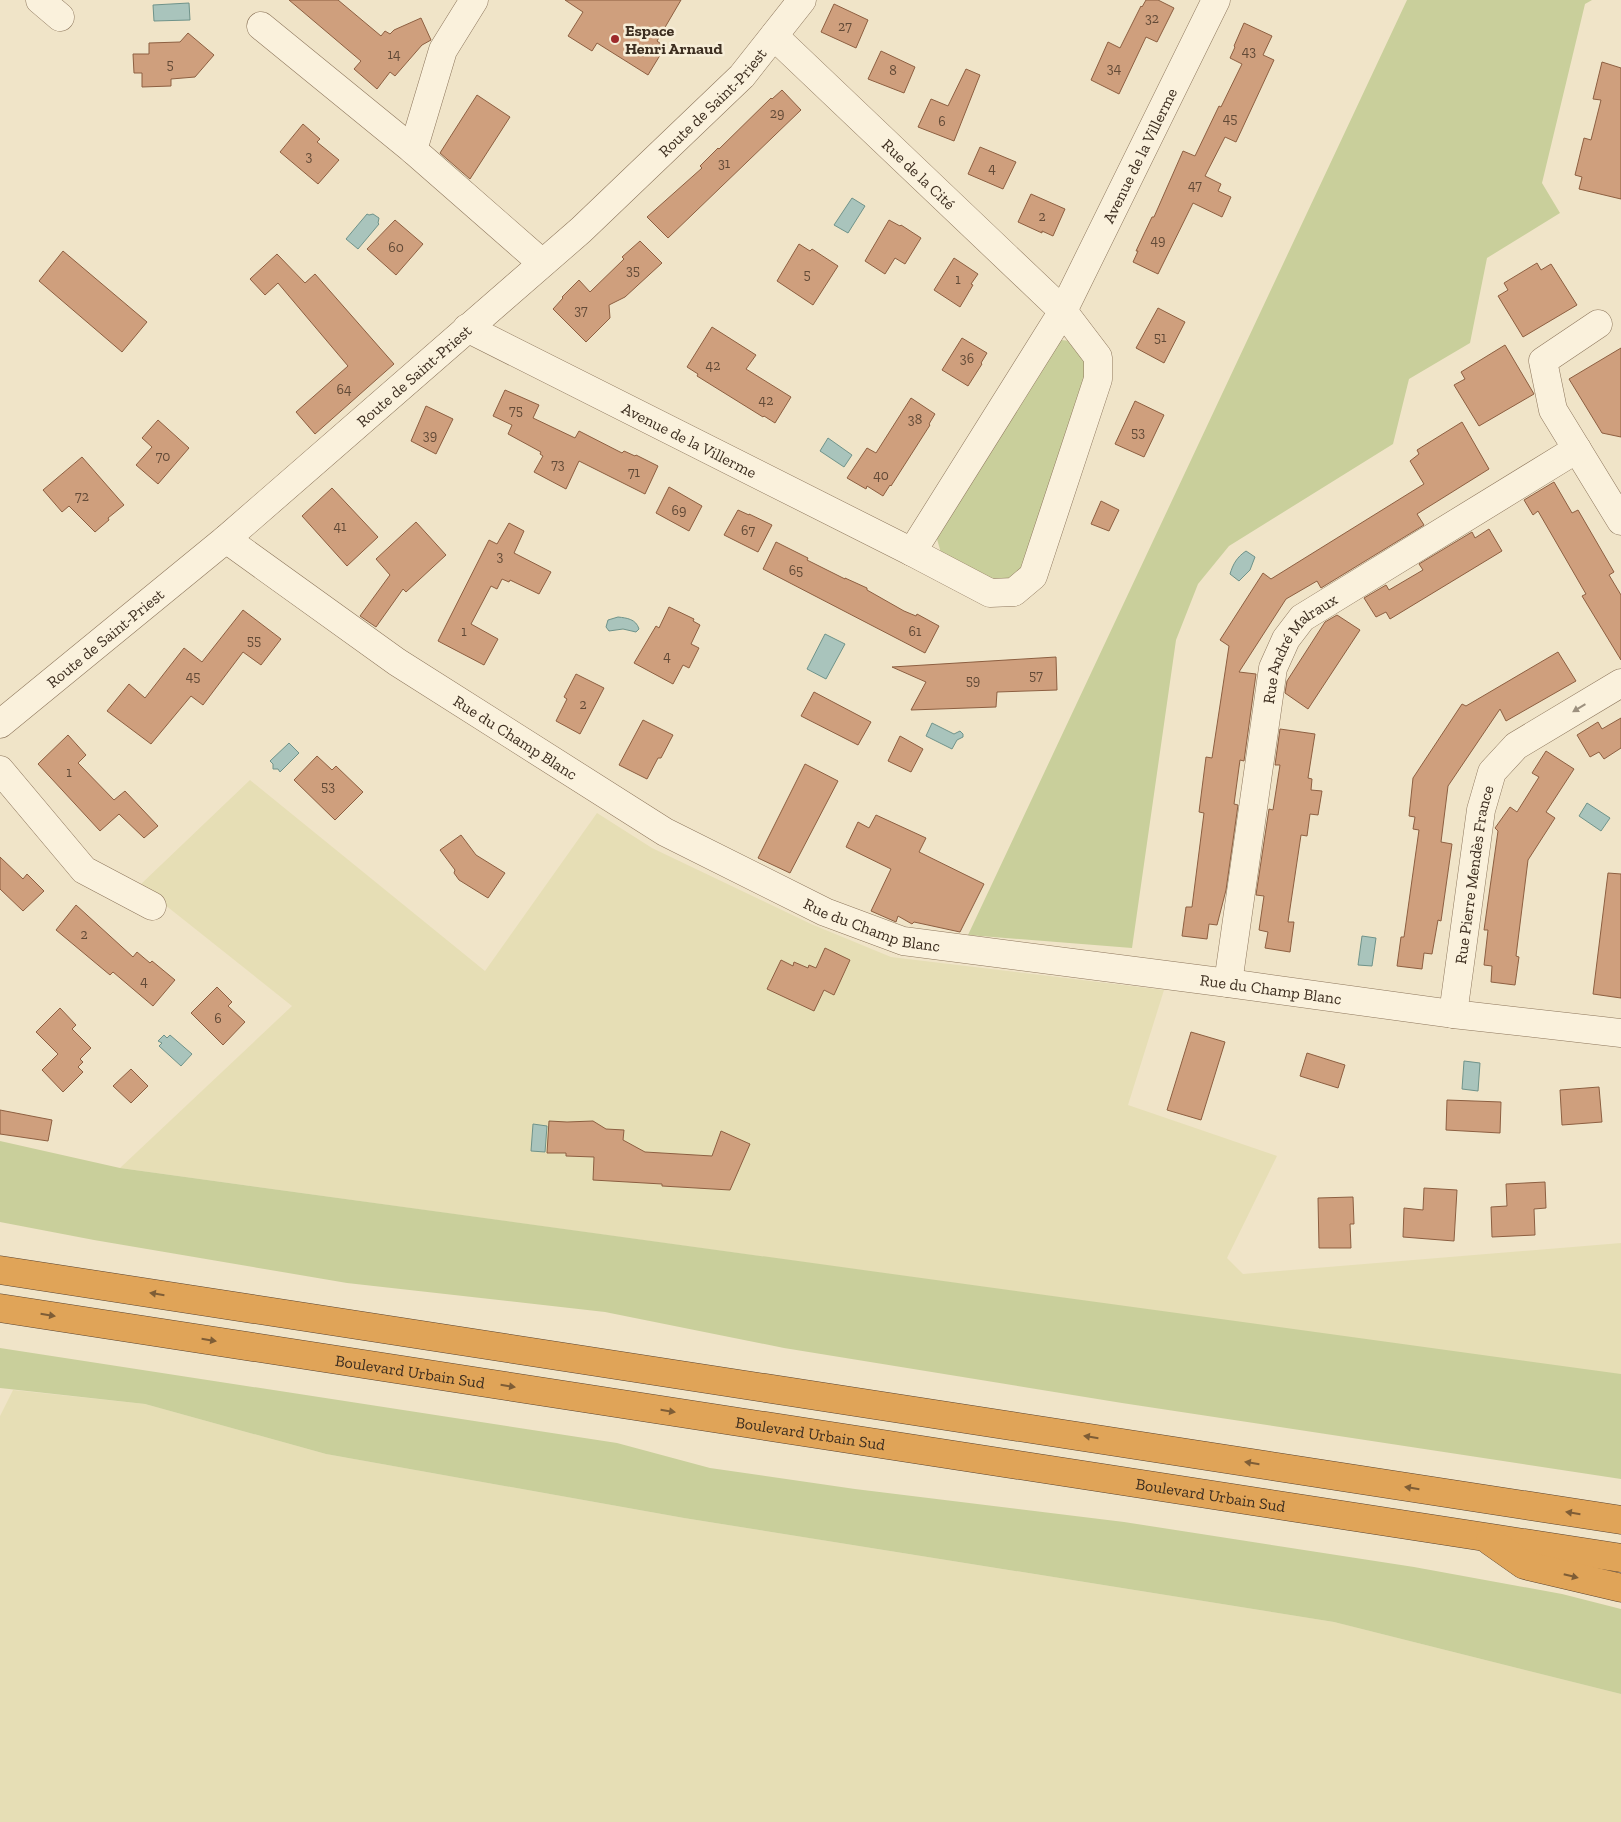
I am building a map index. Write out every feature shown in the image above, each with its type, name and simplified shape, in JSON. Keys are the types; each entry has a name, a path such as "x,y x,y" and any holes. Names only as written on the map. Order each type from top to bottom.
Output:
{"highway":[{"path":"0,1270 1621,1520"},
{"name":"Boulevard Urbain Sud","path":"0,1308 1621,1558"},
{"path":"1484,1537 1524,1564 1621,1588"}],"street":[{"path":"40,0 60,17"},
{"path":"413,150 443,50 474,0"},
{"name":"Route de Saint-Priest","path":"2,720 226,539 581,230 742,76 802,0"},
{"name":"Avenue de la Villerme","path":"912,552 1063,311 1216,0"},
{"path":"261,26 413,150 542,263"},
{"name":"Rue de la Cité","path":"774,36 1063,311"},
{"name":"Avenue de la Villerme","path":"467,328 990,593 1014,592 1033,576 1098,379 1098,357 1063,311"},
{"path":"1598,324 1543,361 1553,410 1621,521"},
{"name":"Rue André Malraux","path":"1228,983 1273,668 1286,639 1302,618 1577,450"},
{"name":"Rue du Champ Blanc","path":"226,539 397,662 665,832 825,912 903,941 1453,1014 1621,1033"},
{"name":"Rue Pierre Mendès France","path":"1453,1014 1481,810 1492,772 1516,746 1621,683"},
{"path":"0,770 84,870 152,906"}],"shaded area":[{"path":"250,780 485,971 597,813 652,848 811,924 891,957 1164,990 1128,1105 1277,1156 1227,1258 1243,1274 1621,1243 1621,1375 120,1168 292,1006 140,885"},
{"path":"13,1390 145,1404 326,1454 684,1518 1334,1622 1621,1694 1621,1822 0,1822 0,1416"}],"green space":[{"path":"1407,0 1592,0 1585,4 1542,183 1560,213 1487,258 1470,343 1409,379 1393,444 1229,546 1198,584 1176,640 1132,948 968,935"},
{"path":"1061,340 1071,341 1093,370 1023,572 996,586 941,553 937,539 937,529"},
{"path":"0,1141 120,1168 1621,1374 1621,1479 1122,1403 784,1348 605,1312 347,1283 0,1222"},
{"path":"0,1348 617,1443 710,1468 855,1489 1124,1522 1414,1567 1562,1594 1621,1609 1621,1694 1334,1622 684,1518 326,1454 145,1404 0,1388"}],"water":[{"path":"189,3 190,20 154,21 153,5"},
{"path":"852,198 865,206 848,233 834,225"},
{"path":"367,214 373,214 379,218 379,224 358,249 346,239"},
{"path":"828,438 852,455 844,467 820,451"},
{"path":"1246,551 1255,557 1250,570 1239,581 1230,574 1236,561"},
{"path":"618,617 633,621 639,629 636,632 623,629 609,631 606,627 608,620"},
{"path":"825,634 845,644 826,679 807,669"},
{"path":"932,723 954,734 960,731 963,737 957,740 952,749 926,736"},
{"path":"289,743 299,753 280,772 278,769 273,769 273,764 270,761"},
{"path":"1587,803 1610,818 1601,831 1579,816"},
{"path":"1362,936 1376,938 1372,966 1358,965"},
{"path":"164,1035 167,1038 170,1035 192,1054 181,1066 159,1046 162,1043 158,1041"},
{"path":"1464,1061 1480,1063 1478,1091 1462,1089"},
{"path":"533,1124 547,1126 545,1152 531,1151"}],"building":[{"path":"289,0 338,0 381,36 385,31 390,34 394,30 421,18 431,40 422,45 395,76 390,72 377,89 354,69 361,61"},
{"name":"Espace Henri Arnaud","path":"565,0 681,0 657,41 665,47 648,75 597,43 592,51 568,36 583,12"},
{"path":"1146,0 1158,0 1174,8 1157,42 1146,37 1119,94 1091,80 1108,42 1120,48 1141,6"},
{"path":"834,4 868,20 856,48 821,32"},
{"path":"1244,23 1272,36 1263,55 1274,60 1236,142 1225,137 1205,176 1221,184 1218,191 1231,197 1222,217 1193,203 1158,274 1133,262 1138,251 1136,251 1152,217 1154,217 1183,151 1195,156 1242,64 1230,58"},
{"path":"188,33 214,55 195,77 171,79 171,86 142,87 142,73 134,73 133,54 149,54 149,43 180,42"},
{"path":"881,51 915,67 904,93 868,79"},
{"path":"1602,62 1621,68 1621,199 1579,189 1582,177 1575,175 1584,138 1591,140 1601,100 1593,99"},
{"path":"966,69 980,75 954,141 918,127 931,99 948,106"},
{"path":"782,90 801,110 668,238 647,217 702,168 700,166 718,148"},
{"path":"477,95 510,117 470,179 440,153"},
{"path":"303,124 320,139 317,142 339,160 318,184 280,152"},
{"path":"980,147 1016,162 1003,189 968,174"},
{"path":"1031,194 1065,209 1053,236 1018,222"},
{"path":"395,220 423,244 396,275 367,249"},
{"path":"889,220 901,225 921,238 905,264 895,258 885,274 865,261"},
{"path":"640,241 662,263 625,297 609,305 610,318 586,342 553,309 579,280 590,292 624,259 622,257"},
{"path":"799,244 810,251 812,249 838,266 813,305 777,281"},
{"path":"63,251 147,322 122,352 39,281"},
{"path":"277,254 305,283 315,274 394,364 315,434 296,412 348,366 278,283 265,295 250,279"},
{"path":"954,258 978,274 960,307 934,290"},
{"path":"1537,263 1541,270 1551,264 1577,305 1523,337 1498,296 1508,290 1504,283"},
{"path":"1158,308 1185,322 1164,363 1136,348"},
{"path":"712,327 756,355 746,369 791,397 775,423 697,376 698,374 687,367"},
{"path":"962,338 987,353 968,386 942,370"},
{"path":"1505,345 1534,394 1479,426 1454,385 1465,379 1461,372"},
{"path":"1621,348 1621,437 1602,433 1569,379"},
{"path":"505,390 539,405 533,418 575,438 579,431 622,453 624,451 636,455 658,466 645,494 579,461 566,489 534,472 543,456 540,454 541,452 508,434 512,425 493,416"},
{"path":"911,398 935,414 930,425 883,496 867,486 866,489 847,478 867,448 876,453"},
{"path":"1135,401 1164,415 1144,457 1115,444"},
{"path":"426,406 453,419 436,454 411,441"},
{"path":"158,420 189,448 158,484 136,465 152,447 142,438"},
{"path":"1462,422 1489,469 1417,514 1424,525 1321,588 1317,581 1286,599 1239,672 1256,674 1244,761 1240,760 1234,804 1238,805 1226,890 1217,925 1209,924 1207,939 1182,936 1186,907 1192,907 1204,813 1199,812 1206,757 1212,758 1229,646 1220,640 1263,573 1271,579 1424,484 1410,461 1419,454 1417,450"},
{"path":"82,457 124,505 95,532 69,506 62,512 43,490"},
{"path":"1554,482 1572,513 1578,510 1614,572 1609,575 1621,595 1621,660 1582,596 1586,594 1538,511 1533,515 1524,500"},
{"path":"669,487 702,506 689,531 656,513"},
{"path":"332,488 378,537 347,566 302,516"},
{"path":"1101,501 1119,510 1109,531 1091,524"},
{"path":"738,510 772,525 758,552 724,535"},
{"path":"416,522 446,555 406,592 403,589 376,627 360,616 390,575 376,559"},
{"path":"509,523 524,531 514,553 551,572 539,594 510,580 509,582 502,579 497,589 491,586 471,624 498,639 484,665 438,641 489,540 497,544"},
{"path":"1489,529 1502,551 1390,619 1386,612 1376,617 1364,598 1386,585 1389,590 1423,570 1419,564 1472,532 1475,538"},
{"path":"776,542 808,558 807,560 867,588 867,590 904,611 916,616 917,614 939,626 925,653 763,569"},
{"path":"669,607 694,619 693,621 700,625 691,644 699,648 689,668 683,665 673,684 634,663 656,626 659,628"},
{"path":"243,610 281,639 261,665 243,652 203,705 191,696 151,744 107,711 129,684 145,698 184,648 202,662"},
{"path":"1337,615 1360,630 1308,709 1285,693 1287,681 1325,622"},
{"path":"1558,652 1576,681 1506,721 1500,709 1448,786 1441,842 1452,844 1441,921 1438,920 1432,954 1424,953 1422,969 1397,966 1401,937 1404,937 1419,830 1413,829 1415,817 1409,816 1413,778 1462,704 1466,706"},
{"path":"1056,657 1057,690 997,692 996,707 911,710 926,682 892,667"},
{"path":"576,674 604,688 580,734 556,721 567,699 564,697"},
{"path":"814,692 871,722 858,745 801,716"},
{"path":"1621,718 1621,748 1604,759 1599,752 1590,757 1577,735 1598,722 1602,729"},
{"path":"643,720 673,735 647,779 619,765"},
{"path":"1280,729 1315,734 1308,778 1312,779 1311,790 1322,791 1318,815 1310,814 1307,836 1301,835 1288,922 1294,922 1290,952 1265,948 1268,932 1259,930 1264,896 1256,895 1269,809 1273,810 1280,765 1275,765"},
{"path":"68,735 86,755 78,763 114,800 125,791 158,826 144,838 119,814 100,831 38,764"},
{"path":"900,736 923,749 911,772 888,761"},
{"path":"1546,751 1574,769 1546,812 1555,818 1528,860 1516,956 1519,957 1515,985 1491,982 1492,966 1484,965 1488,930 1484,930 1498,831 1495,828 1510,807 1517,812 1539,777 1532,773"},
{"path":"317,756 332,770 336,766 363,792 335,820 294,780"},
{"path":"805,764 838,781 790,873 758,858"},
{"path":"876,815 926,838 919,852 984,884 960,932 914,922 912,924 898,916 896,922 871,911 891,869 846,847 858,822 869,828"},
{"path":"461,835 476,855 505,873 488,898 459,880 454,873 455,870 440,850"},
{"path":"0,857 23,879 27,874 44,891 23,911 0,889"},
{"path":"1608,873 1621,874 1621,998 1593,994"},
{"path":"76,905 133,957 137,952 150,963 152,961 175,980 153,1006 113,972 110,975 56,930"},
{"path":"825,948 850,960 834,995 824,990 814,1011 767,989 781,960 793,966 794,962 808,968 809,965 816,968"},
{"path":"217,987 232,1002 228,1006 245,1022 223,1045 191,1013"},
{"path":"60,1008 76,1025 72,1029 91,1048 80,1059 83,1062 78,1067 83,1072 63,1092 42,1070 58,1054 36,1032"},
{"path":"1191,1032 1225,1042 1201,1120 1167,1110"},
{"path":"1307,1053 1345,1065 1338,1088 1300,1076"},
{"path":"131,1069 148,1086 131,1103 113,1086"},
{"path":"1599,1087 1602,1122 1562,1125 1560,1090"},
{"path":"1447,1100 1501,1102 1500,1133 1446,1130"},
{"path":"0,1110 52,1120 48,1141 0,1134"},
{"path":"549,1121 593,1121 606,1129 624,1130 623,1140 645,1152 712,1156 721,1131 750,1144 730,1190 593,1180 594,1157 566,1156 566,1153 547,1153"},
{"path":"1545,1182 1546,1208 1534,1209 1535,1235 1492,1237 1491,1207 1507,1206 1506,1184"},
{"path":"1424,1188 1457,1190 1454,1241 1403,1237 1404,1208 1423,1210"},
{"path":"1353,1197 1354,1224 1350,1224 1351,1248 1319,1248 1318,1198"}],"place":[{"name":"Espace Henri Arnaud","path":"615,39"}]}
